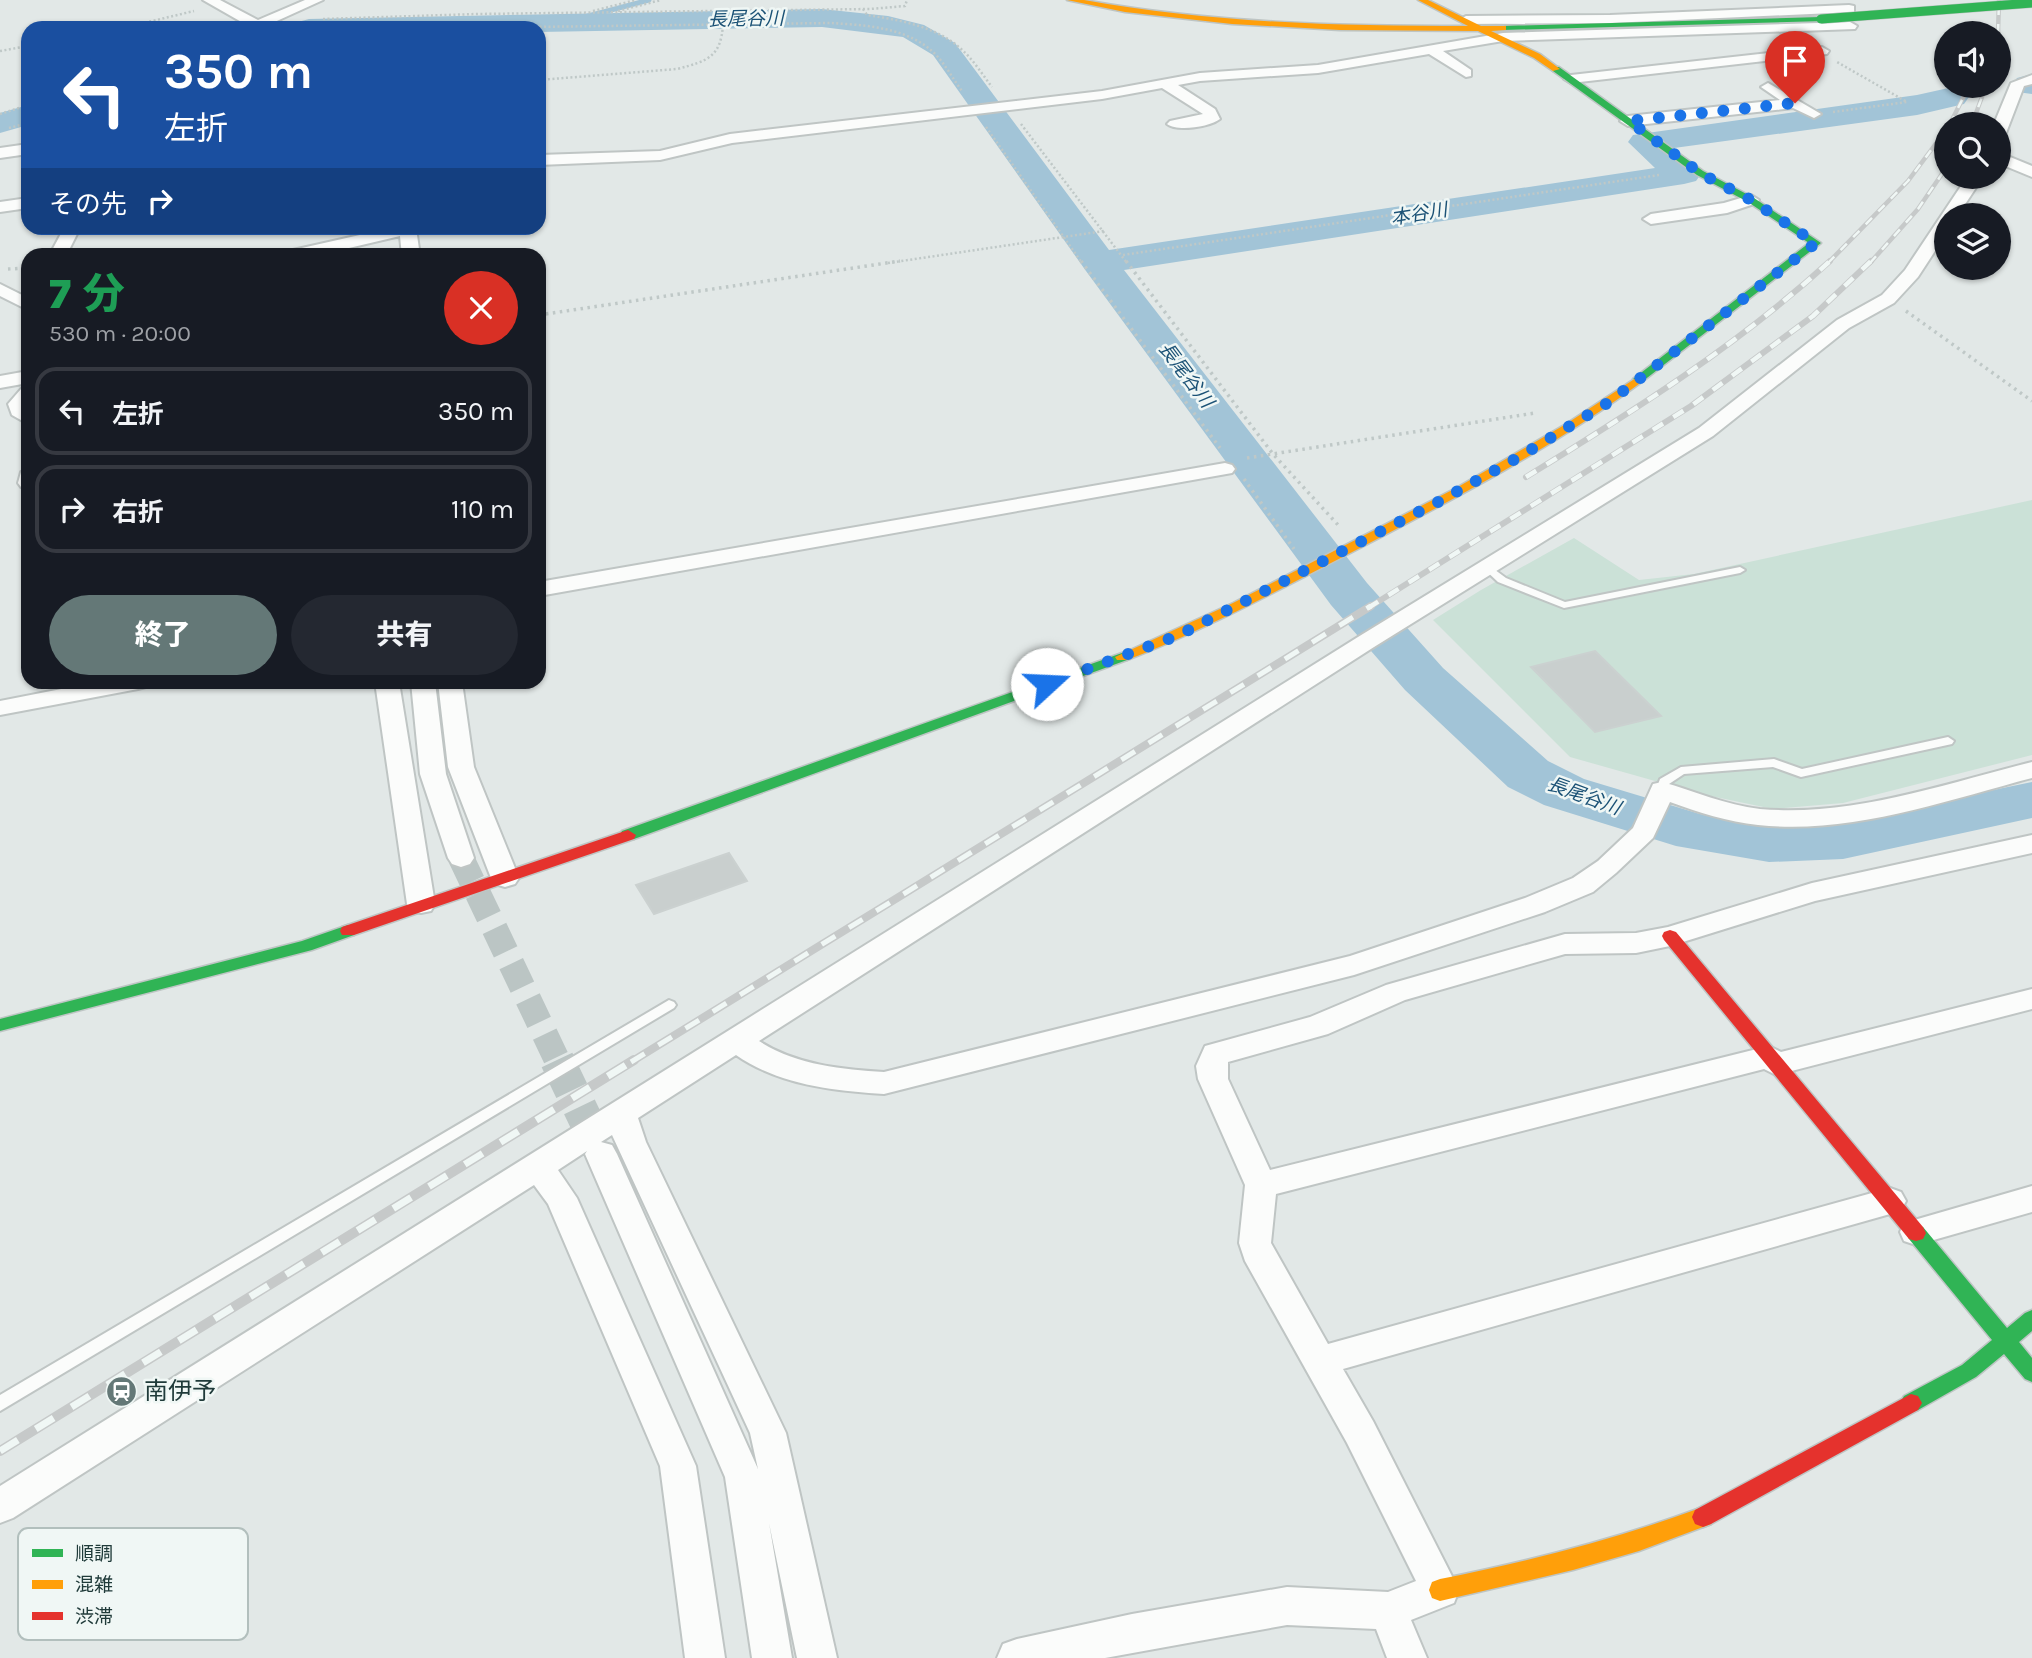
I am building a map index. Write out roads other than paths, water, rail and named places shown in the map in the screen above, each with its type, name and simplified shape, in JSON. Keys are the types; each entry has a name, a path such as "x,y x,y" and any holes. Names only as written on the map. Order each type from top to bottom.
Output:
{"street":[{"path":"271,21 316,0"},
{"path":"1071,0 1118,11 1265,26 1760,13 1961,0"},
{"path":"0,1025 306,946 421,904 505,878 1177,636 1354,546 1524,454 1609,402 1816,243 1751,200 1695,169 1537,56 1503,37 1422,0"},
{"path":"1736,0 1760,13"},
{"path":"1469,21 1821,19 2032,1 2032,13"},
{"path":"214,2 250,21"},
{"path":"546,160 598,159 703,150 730,139 977,111 1220,75 1294,72 1503,37 1776,30 1965,18 1940,3"},
{"path":"1469,21 1522,5"},
{"path":"1469,21 1487,8 1502,9"},
{"path":"1432,50 1466,73"},
{"path":"1571,79 1822,51"},
{"path":"2006,112 2018,83 2032,79"},
{"path":"1164,83 1210,113 1212,119 1175,124"},
{"path":"1768,87 1814,114"},
{"path":"1629,121 1795,103"},
{"path":"0,153 21,150"},
{"path":"2011,163 2032,172"},
{"path":"1651,219 1727,208 1751,200"},
{"path":"0,207 21,204"},
{"path":"326,248 384,235"},
{"path":"0,1506 1372,638 1706,432 1843,324 1888,299 1912,273 1934,239"},
{"path":"0,289 21,302"},
{"path":"0,305 21,304"},
{"path":"0,382 21,378"},
{"path":"546,588 1230,466"},
{"path":"0,709 102,689"},
{"path":"388,689 421,904"},
{"path":"424,689 433,774 461,858"},
{"path":"451,689 461,767 505,878"},
{"path":"736,1040 779,1066 832,1080 884,1083 1354,965 1535,905 1583,885 1607,867 1644,832 1661,794 1717,810 1761,817 1808,818 1872,808 2032,770"},
{"path":"1440,1590 1396,1501 1262,1261 1255,1243 1261,1185 1213,1079 1211,1066 1216,1054 1318,1026 1395,992 1565,944 1636,943 1670,936 1812,892 2032,844"},
{"path":"1670,936 2032,1373"},
{"path":"1261,1185 2032,999"},
{"path":"621,1115 635,1154 768,1433 817,1658"},
{"path":"601,1154 743,1477 772,1658"},
{"path":"538,1167 561,1198 678,1466 705,1658"},
{"path":"1916,1232 2032,1199"},
{"path":"1319,1361 1890,1201"},
{"path":"1017,1658 1132,1633 1287,1606 1388,1611 1440,1590 1515,1575 1657,1535 1717,1511 1969,1371 2032,1319"},
{"path":"1388,1611 1407,1658"}],"lane":[{"path":"1487,567 1502,580 1564,605 1740,570"},
{"path":"1661,794 1664,782 1681,771 1774,763 1801,773 1948,741"},
{"path":"0,1404 669,1005"}],"waterway":[{"path":"569,21 649,0"},
{"name":"長尾谷川","path":"546,23 822,18 888,25 913,31 944,49 1099,263"},
{"name":"本谷川","path":"2028,85 2032,84"},
{"name":"本谷川","path":"1662,140 1917,105 1948,98"},
{"name":"長尾谷川","path":"0,123 21,117"},
{"name":"本谷川","path":"1099,263 1684,174 1645,142 1649,142"},
{"name":"長尾谷川","path":"1099,263 1349,594 1424,679 1528,774 1564,792 1696,833 1769,843 1843,840 2032,800"}],"tunnel":[{"path":"461,858 558,1062"},
{"path":"557,1060 601,1152"}],"railway":[{"path":"1998,21 1999,0"},
{"path":"1956,112 1963,98"},
{"path":"1976,112 1982,98"},
{"path":"1830,261 1908,181 1934,146"},
{"path":"1870,263 1918,209 1934,186"},
{"path":"1526,477 1644,403 1721,350 1830,261"},
{"path":"1368,608 1691,406 1813,316 1871,261"},
{"path":"631,1062 1371,606"},
{"path":"0,1451 634,1060"}],"place":[{"name":"南伊予","path":"121,1391"}]}
